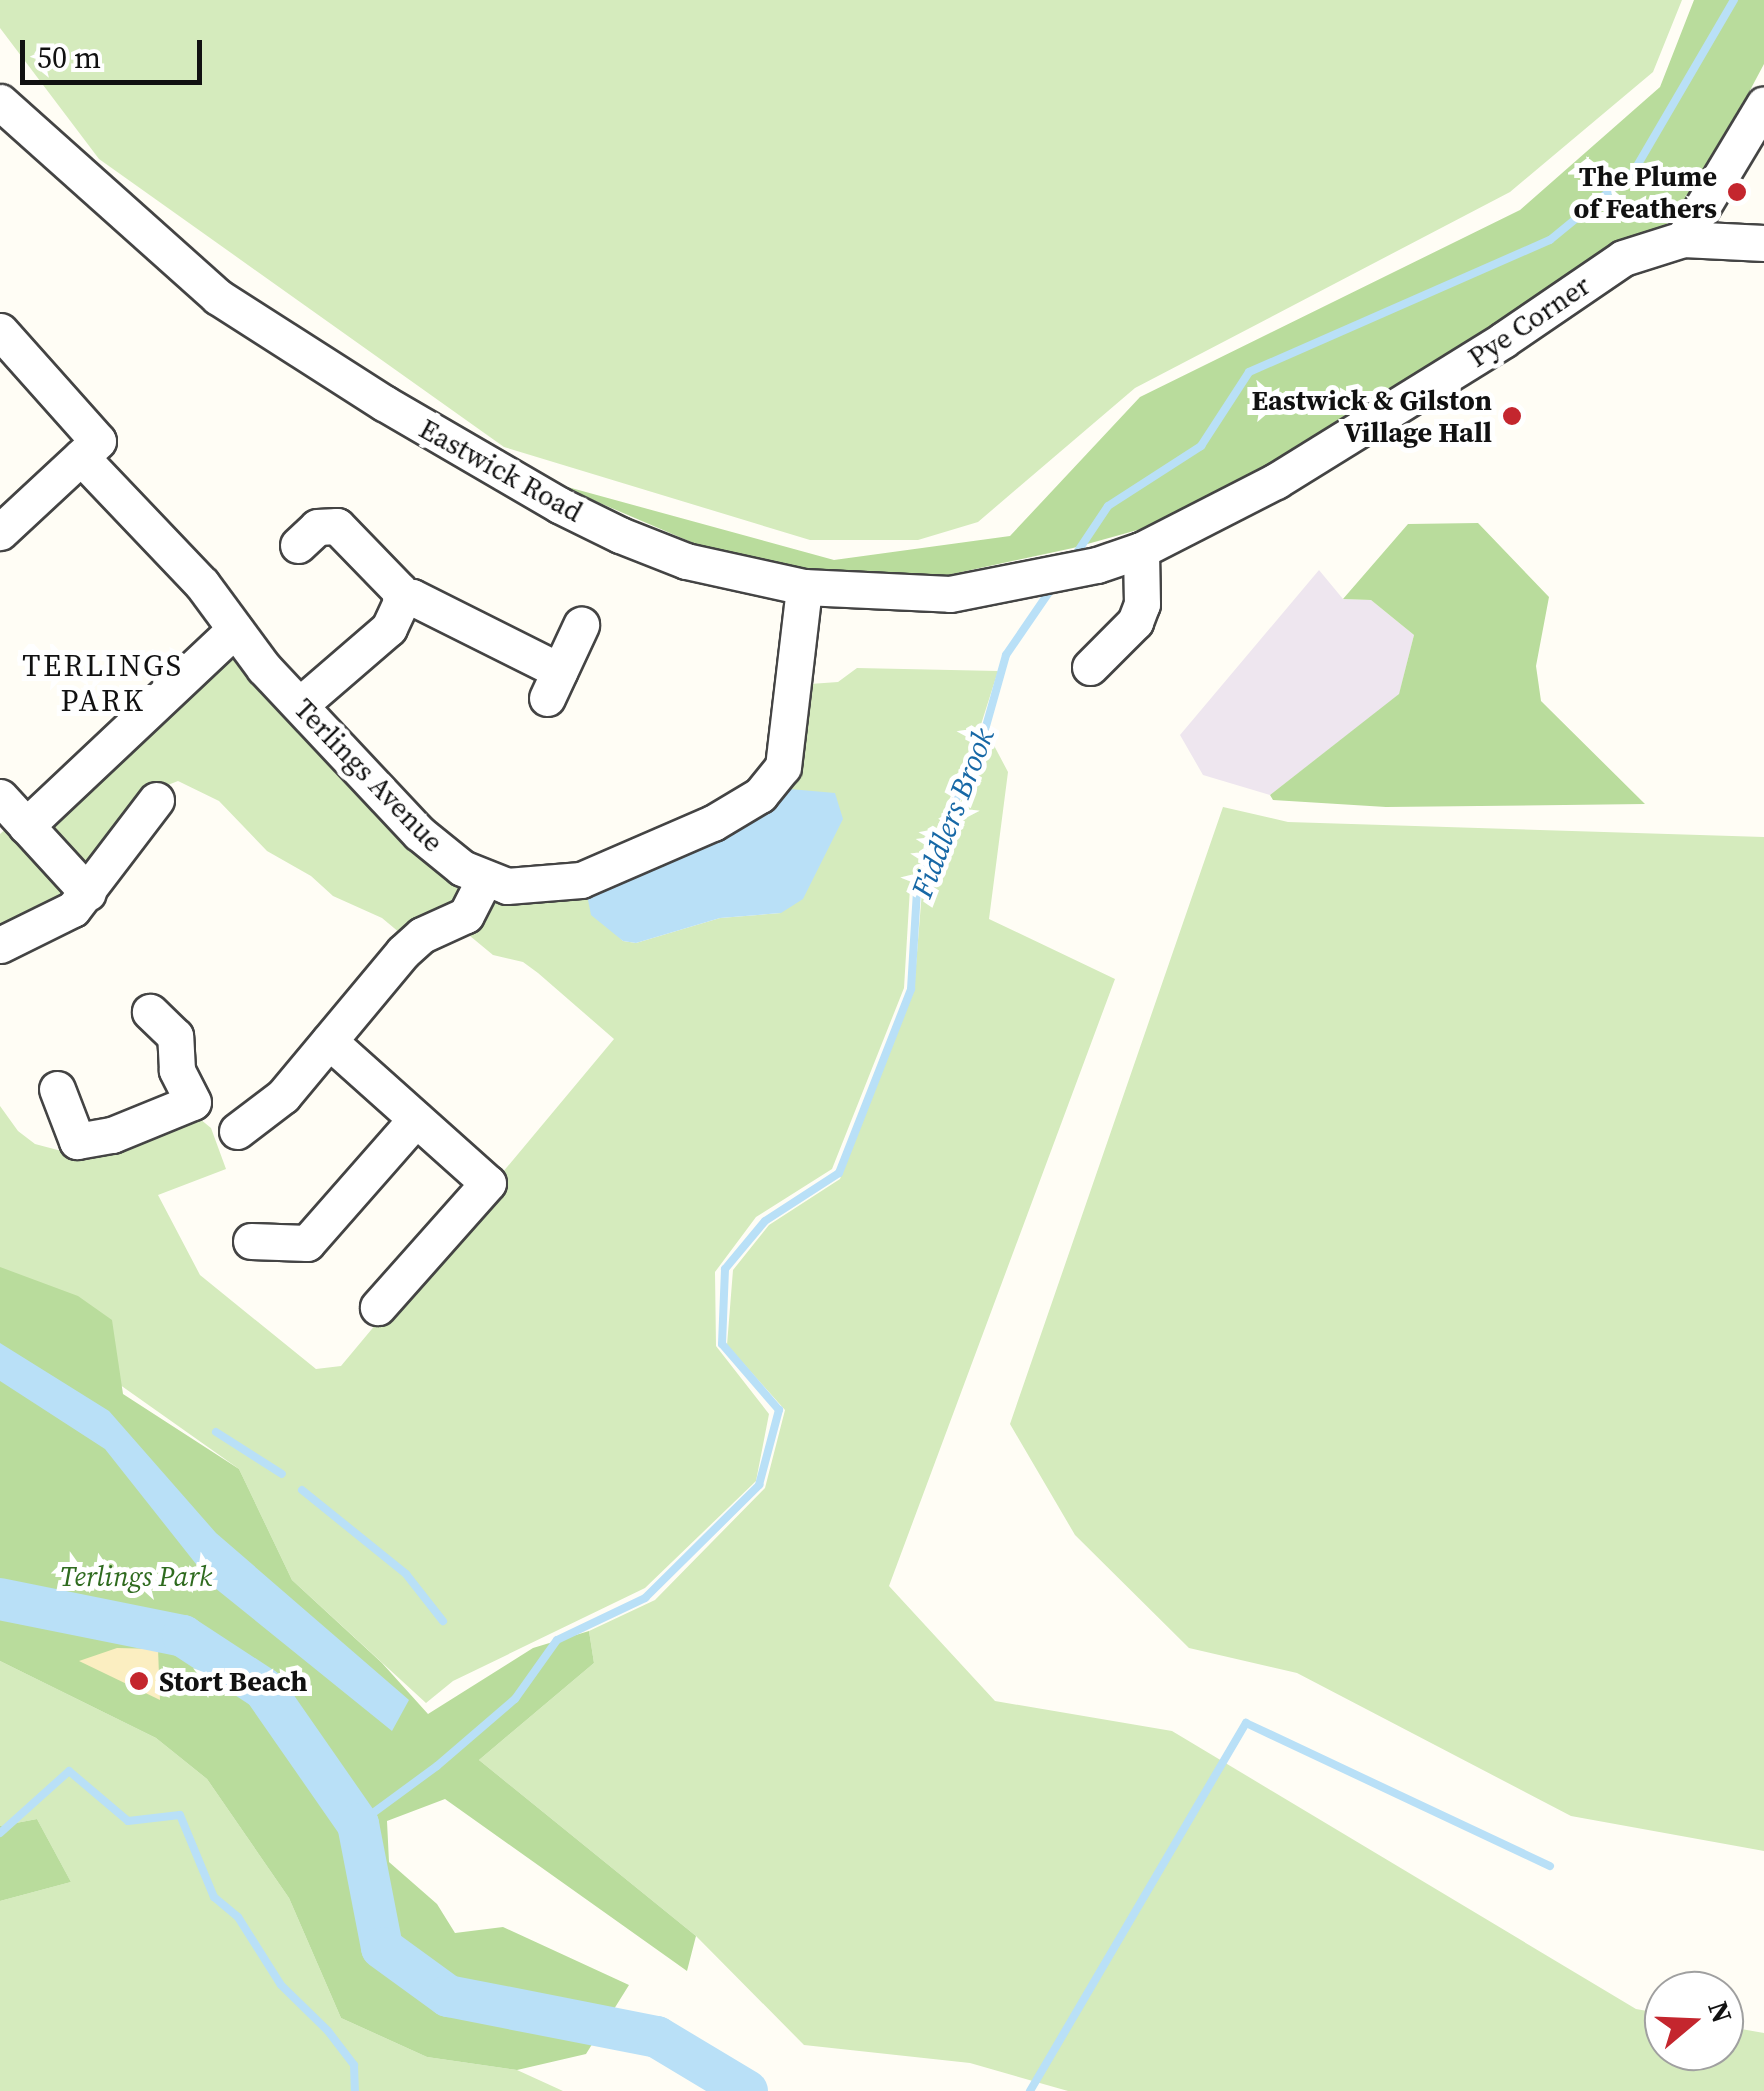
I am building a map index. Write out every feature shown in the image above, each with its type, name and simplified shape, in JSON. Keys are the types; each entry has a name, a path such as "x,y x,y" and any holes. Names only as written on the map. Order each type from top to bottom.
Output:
{"street":[{"name":"Eastwick Road","path":"0,102 218,297 384,403 620,535 686,561 804,587 950,594 1097,565"},
{"path":"1683,239 1764,104"},
{"name":"Pye Corner","path":"1097,565 1141,550 1276,482 1503,340 1623,258 1683,239 1764,243"},
{"name":"Terlings Avenue","path":"0,331 264,668 418,833 484,880"},
{"path":"0,532 89,449"},
{"path":"298,545 316,527 337,526 399,590 401,602 389,628 301,704"},
{"path":"1090,667 1136,622 1142,604 1141,550"},
{"path":"150,1012 175,1036 177,1070 193,1102 232,1118 241,1142 404,952 422,935 466,915 484,880 507,886 581,880 697,831 760,795 782,767 804,587"},
{"path":"401,602 412,597 554,684 581,626"},
{"path":"26,826 236,629"},
{"path":"0,797 88,893"},
{"path":"0,945 73,909 156,800"},
{"path":"329,1042 488,1183 378,1307"},
{"path":"57,1089 76,1141 112,1135 193,1102"},
{"path":"251,1241 307,1243 416,1119"}],"shaded area":[{"path":"1319,570 1343,599 1371,600 1414,635 1399,695 1270,795 1203,775 1180,735"}],"green space":[{"path":"0,0 1682,0 1653,72 1510,192 1135,388 978,522 918,540 810,540 504,447 99,159 0,28"},
{"path":"1694,0 1764,0 1764,64 1689,205 1653,235 1245,500 1073,548 920,581 766,574 553,483 834,560 1010,536 1140,397 1520,210 1660,87"},
{"path":"1478,523 1549,597 1536,666 1541,701 1645,804 1386,807 1273,800 1270,795 1399,694 1414,635 1371,600 1343,599 1408,524"},
{"path":"226,648 256,687 458,883 462,894 400,933 382,918 333,896 311,876 267,851 219,801 178,781 150,792 90,870 41,818"},
{"path":"857,668 998,671 977,737 910,888 904,988 832,1169 756,1217 715,1272 716,1346 769,1414 756,1481 645,1588 453,1681 426,1703 292,1580 239,1469 0,1300 0,1106 18,1131 35,1144 69,1153 187,1113 200,1119 211,1128 226,1169 158,1195 200,1275 316,1369 341,1366 614,1039 523,962 493,955 464,931 494,895 537,891 793,773 810,684 838,682","holes":["771,806 781,913 720,918 636,943 623,941 605,922"]},
{"path":"989,736 1008,772 989,919 1115,979 889,1586 995,1701 1172,1731 1644,2010 1644,2071 1744,2071 1744,2030 1764,2033 1764,2091 1068,2091 970,2063 804,2045 696,1936 479,1760 594,1663 589,1631 655,1600 765,1488 785,1410 727,1345 733,1270 769,1225 840,1179 914,990 922,891"},
{"path":"1223,807 1288,822 1764,837 1764,1851 1571,1816 1297,1673 1189,1648 1075,1535 1010,1424"},
{"path":"9,826 63,890 61,897 0,930 0,834"},
{"name":"Terlings Park","path":"0,1267 78,1296 112,1320 123,1394 239,1469 292,1580 382,1663 428,1714 533,1648 589,1631 594,1663 479,1760 696,1936 687,1971 445,1799 387,1821 389,1862 437,1904 455,1933 503,1927 629,1985 586,2054 517,2070 427,2057 341,2018 289,1898 207,1779 156,1738 0,1661"},
{"path":"0,1661 156,1738 207,1779 289,1898 341,2018 427,2057 517,2070 563,2091 0,2091 0,1901 71,1882 37,1819 0,1826"},
{"path":"37,1819 71,1882 0,1901 0,1826"}],"sand":[{"name":"Stort Beach","path":"117,1648 158,1649 160,1700 79,1661"}],"water":[{"path":"790,789 835,793 843,819 803,899 781,913 720,918 636,943 623,941 591,915 586,890 771,806"},
{"path":"0,1343 109,1411 216,1533 409,1700 392,1731 215,1588 105,1449 0,1381"}],"waterway":[{"name":"Fiddlers Brook","path":"1074,557 1108,506 1201,446 1249,372 1550,240 1634,171 1734,0"},
{"name":"Fiddlers Brook","path":"358,1824 437,1766 515,1699 557,1640 645,1598 759,1485 779,1410 722,1344 725,1269 765,1221 839,1173 911,989 917,890 983,737 1006,655 1054,585"},
{"path":"216,1432 282,1474"},
{"path":"302,1490 406,1574 443,1621"},
{"path":"0,1599 183,1636 264,1689 358,1824 382,1948 448,1996 657,2037 747,2091"},
{"path":"1030,2091 1246,1723 1550,1866"},
{"path":"0,1833 69,1771 128,1821 180,1815 214,1897 238,1917 281,1985 328,2031 354,2065 355,2091"}],"place":[{"name":"The Plume of Feathers","path":"1737,192"},
{"name":"Eastwick & Gilston Village Hall","path":"1512,416"},
{"name":"Stort Beach","path":"139,1681"}],"district":[{"name":"TERLINGS PARK","path":"103,683"}]}
